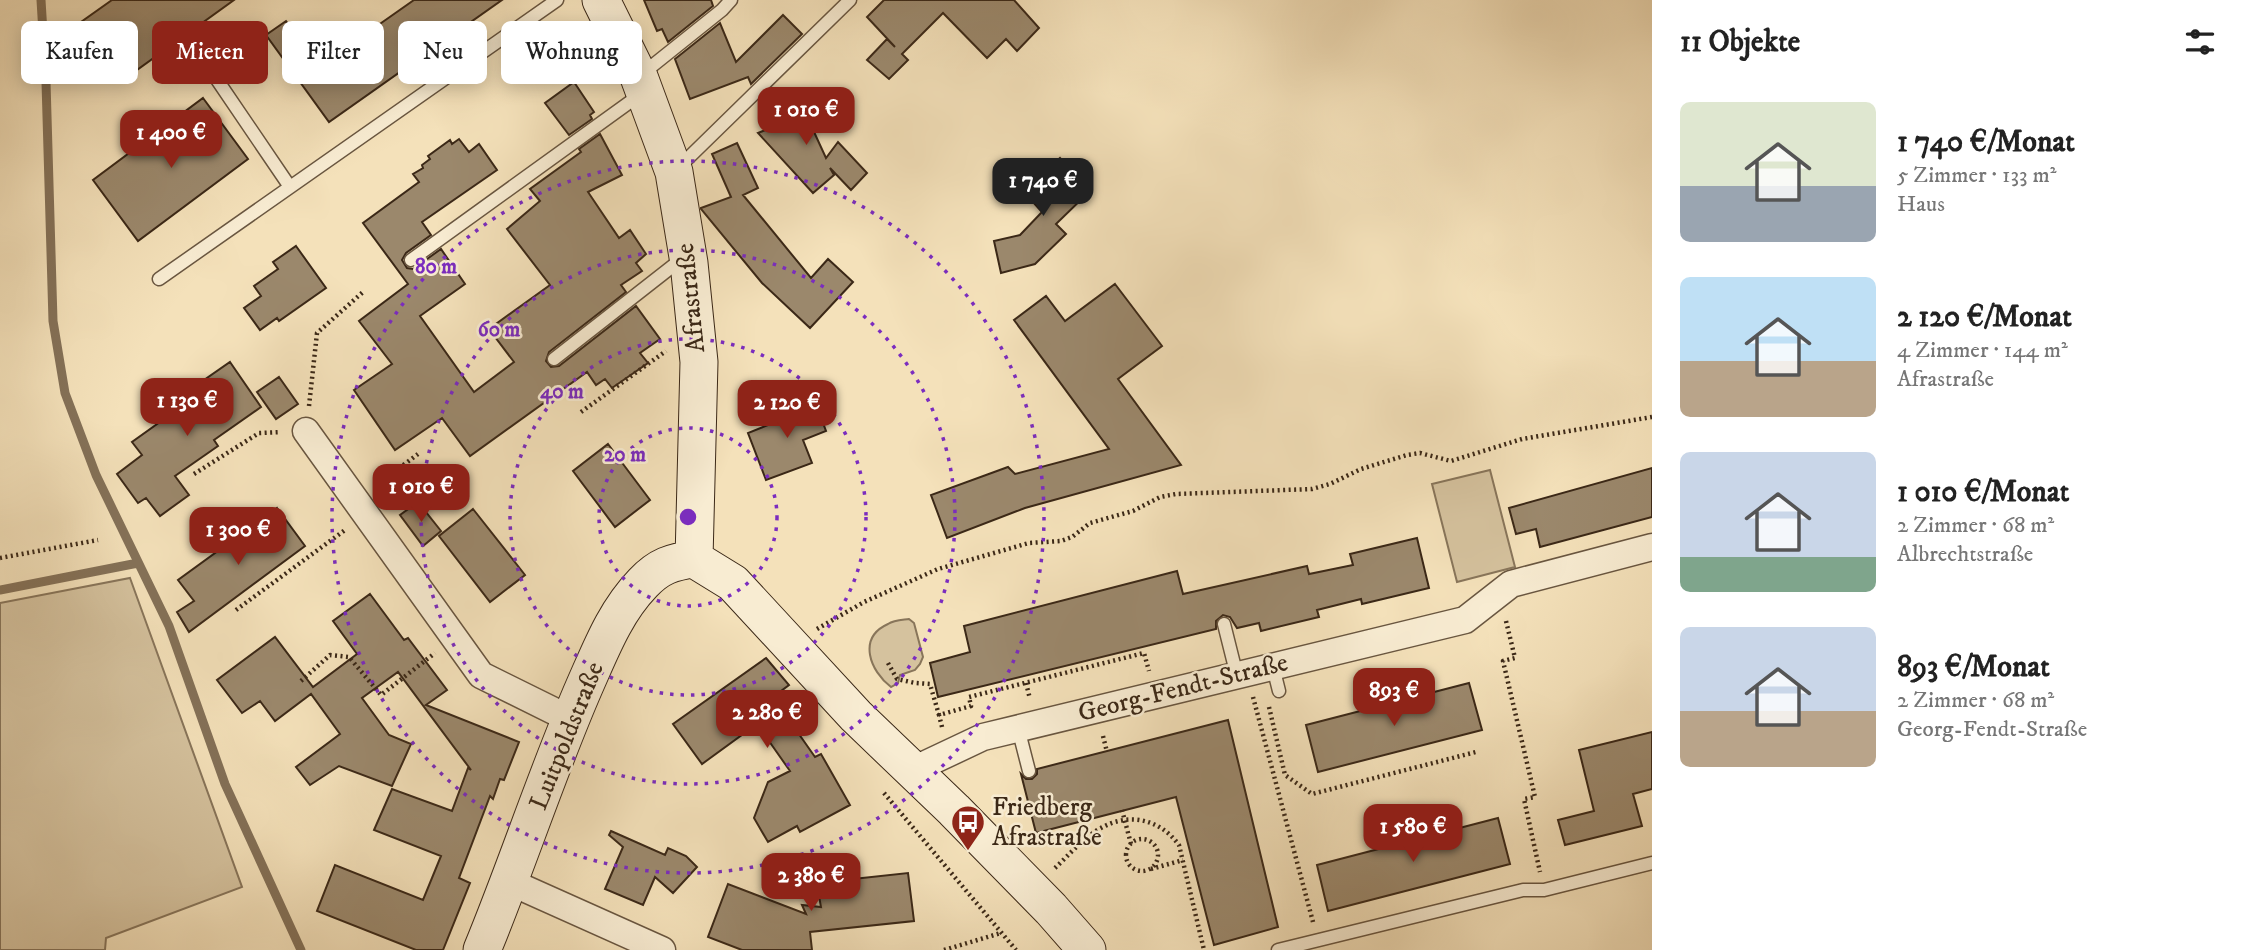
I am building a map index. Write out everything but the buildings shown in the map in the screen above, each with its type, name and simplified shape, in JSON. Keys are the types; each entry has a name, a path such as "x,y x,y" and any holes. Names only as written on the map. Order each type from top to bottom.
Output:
{"street":[{"name":"Afrastraße","path":"601,0 611,21"},
{"name":"Afrastraße","path":"641,84 674,172 688,255 699,362 694,559"},
{"path":"306,431 481,675 570,719"},
{"name":"Georg-Fendt-Straße","path":"913,770 983,737 1259,675 1465,621 1511,584 1652,547"},
{"path":"694,559 733,583 856,716 1031,889 1087,950"},
{"name":"Luitpoldstraße","path":"482,950 570,719 613,624 643,583 665,565 694,559"},
{"path":"510,882 662,950"}],"lane":[{"path":"159,279 557,0"},
{"path":"642,83 732,0"},
{"path":"674,172 850,0"},
{"path":"219,84 290,187"},
{"path":"411,260 641,84"},
{"path":"554,359 688,255"},
{"path":"1224,624 1259,675"},
{"path":"1018,728 1029,771"},
{"path":"1278,950 1523,890 1544,890 1652,863"}],"path":[{"path":"194,474 259,433 306,431 317,333 363,292"},
{"path":"582,412 695,330"},
{"path":"825,639 817,629 835,617 938,569 1029,543 1061,541 1072,537 1090,523 1133,511 1160,497 1176,494 1312,489 1330,484 1361,469 1420,453 1451,461 1522,439 1652,417"},
{"path":"236,610 361,508 418,454"},
{"path":"0,558 98,540"},
{"path":"1499,593 1515,658 1503,661 1535,797 1524,799 1544,890"},
{"path":"301,681 330,655 349,657 381,695 454,638"},
{"path":"939,715 971,706 969,697 1144,653 1148,668"},
{"path":"888,663 897,679 930,684 942,725"},
{"path":"1259,675 1286,775 1312,794 1476,752"},
{"path":"1259,675 1317,940"},
{"path":"1026,683 1028,692"},
{"path":"1122,810 1131,844"},
{"path":"1031,889 1098,829 1125,820 1151,821 1164,829 1179,845 1205,950"},
{"path":"1147,870 1158,854 1154,845 1146,839 1135,840 1126,853 1128,863 1137,870 1147,870 1183,860"},
{"path":"944,950 1001,933"}],"shaded area":[{"path":"1490,470 1515,567 1457,582 1432,484"},
{"path":"130,578 242,887 106,938 105,950 0,950 0,603"},
{"path":"909,619 914,623 923,657 915,670 900,675 898,683 891,687 873,664 870,655 872,637 878,630 893,622"}],"waterway":[{"path":"41,0 53,321 65,393 96,475 169,626 225,784 301,950"},
{"path":"0,590 138,563"}],"place":[{"name":"Friedberg Afrastraße","path":"968,852"}]}
